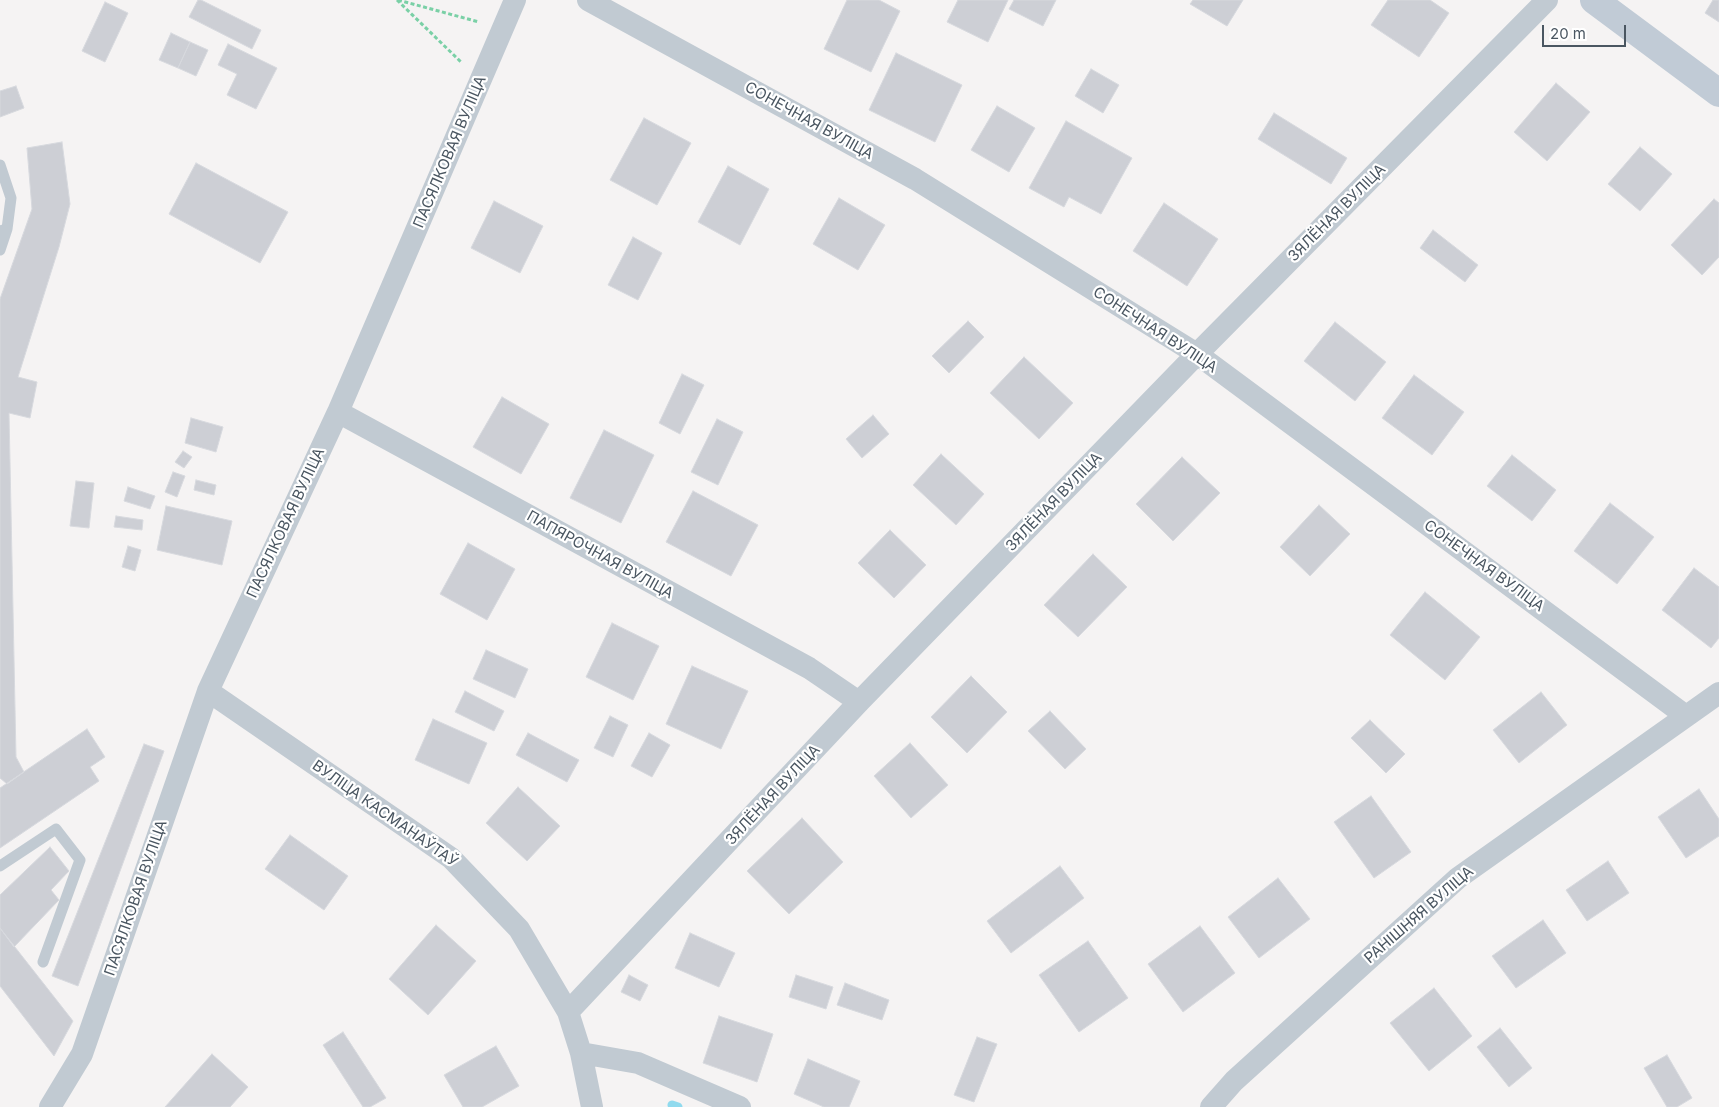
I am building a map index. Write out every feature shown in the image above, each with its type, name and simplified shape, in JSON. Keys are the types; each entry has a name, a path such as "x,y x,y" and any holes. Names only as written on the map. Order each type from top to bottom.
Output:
{"street":[{"name":"ПАСЯЛКОВАЯ ВУЛІЦА","path":"50,1107 82,1054 208,691 338,412 515,0"},
{"name":"СОНЕЧНАЯ ВУЛІЦА","path":"588,0 915,179 1197,354 1686,716"},
{"name":"ЗЯЛЁНАЯ ВУЛІЦА","path":"568,1012 859,702 1197,354 1547,0"},
{"path":"1594,0 1719,93"},
{"name":"ПАПЯРОЧНАЯ ВУЛІЦА","path":"338,412 809,668 859,702"},
{"name":"ВУЛІЦА КАСМАНАЎТАЎ","path":"208,691 451,858 519,929 568,1012 581,1053 592,1107"},
{"name":"РАНІШНЯЯ ВУЛІЦА","path":"1211,1107 1234,1081 1458,878 1719,693"},
{"path":"581,1053 638,1063 740,1107"}],"lane":[{"path":"0,166 11,198 0,250"},
{"path":"0,866 56,829 80,860 43,962"}],"path":[{"path":"397,0 503,28"},
{"path":"397,0 480,82"}],"building":[{"path":"198,0 261,30 252,49 189,17"},
{"path":"847,0 879,0 900,11 871,72 824,49"},
{"path":"958,0 1008,0 988,42 947,22"},
{"path":"1014,0 1056,0 1043,26 1009,9"},
{"path":"1193,0 1243,0 1227,26 1190,4"},
{"path":"1388,0 1430,0 1449,13 1419,57 1371,25"},
{"path":"1713,0 1719,0 1719,22 1705,13"},
{"path":"105,2 128,13 105,62 82,51"},
{"path":"171,33 190,42 178,68 159,60"},
{"path":"190,42 208,50 196,76 178,68"},
{"path":"228,44 277,68 256,109 227,95 237,74 218,65"},
{"path":"896,53 962,85 935,142 869,110"},
{"path":"1091,69 1119,85 1103,113 1075,96"},
{"path":"1556,83 1590,112 1547,161 1514,132"},
{"path":"16,86 24,108 0,117 0,91"},
{"path":"997,106 1035,128 1009,172 971,150"},
{"path":"1274,113 1347,158 1331,184 1258,139"},
{"path":"644,118 691,143 657,205 610,180"},
{"path":"1066,121 1132,158 1101,214 1069,197 1064,207 1029,188"},
{"path":"62,142 70,204 59,247 18,377 37,382 30,418 9,413 16,757 24,772 7,784 0,778 0,299 32,209 27,148"},
{"path":"1640,147 1672,174 1640,211 1608,184"},
{"path":"196,163 288,212 260,263 169,214"},
{"path":"728,166 769,189 740,245 698,222"},
{"path":"839,198 885,225 858,270 813,244"},
{"path":"1714,199 1719,203 1719,257 1702,275 1671,245"},
{"path":"494,201 543,226 520,273 471,248"},
{"path":"1164,203 1218,239 1187,286 1133,251"},
{"path":"1433,230 1478,265 1465,282 1420,248"},
{"path":"633,237 662,253 638,300 608,285"},
{"path":"968,321 984,337 949,373 932,356"},
{"path":"1335,322 1386,362 1355,401 1304,361"},
{"path":"1024,357 1073,403 1039,439 990,393"},
{"path":"682,374 704,385 680,434 659,423"},
{"path":"1414,375 1464,412 1432,455 1382,418"},
{"path":"502,397 549,424 521,474 473,447"},
{"path":"873,415 889,434 862,458 846,439"},
{"path":"191,418 223,427 216,452 185,443"},
{"path":"717,419 743,432 718,485 691,472"},
{"path":"604,430 654,455 621,523 570,498"},
{"path":"183,451 192,457 184,468 175,462"},
{"path":"941,454 984,494 956,525 913,485"},
{"path":"1512,455 1556,490 1532,521 1487,486"},
{"path":"1182,457 1220,493 1173,541 1136,504"},
{"path":"173,472 185,476 177,497 165,492"},
{"path":"196,480 216,485 214,495 194,490"},
{"path":"76,481 94,483 89,528 70,526"},
{"path":"128,487 155,496 150,509 124,501"},
{"path":"693,491 758,525 731,576 666,542"},
{"path":"1610,503 1654,537 1617,584 1574,551"},
{"path":"1319,505 1350,534 1310,576 1280,547"},
{"path":"166,506 232,521 222,565 157,550"},
{"path":"116,516 143,520 142,530 114,527"},
{"path":"890,530 926,565 894,598 858,563"},
{"path":"468,543 515,569 487,620 440,594"},
{"path":"128,546 141,550 135,571 122,567"},
{"path":"1093,554 1127,587 1078,637 1044,605"},
{"path":"1694,568 1719,587 1719,638 1711,648 1662,610"},
{"path":"1425,592 1480,637 1445,680 1390,635"},
{"path":"612,623 659,646 633,700 586,677"},
{"path":"486,650 528,669 515,698 473,679"},
{"path":"692,666 748,691 721,749 666,724"},
{"path":"971,676 1007,712 967,753 931,717"},
{"path":"465,691 504,711 494,731 455,712"},
{"path":"1541,692 1567,725 1519,763 1493,730"},
{"path":"1050,711 1086,749 1065,769 1028,731"},
{"path":"610,716 628,725 613,757 594,748"},
{"path":"433,719 487,743 469,784 415,760"},
{"path":"1370,720 1405,754 1386,773 1351,738"},
{"path":"87,729 105,757 90,767 99,781 0,848 0,788"},
{"path":"528,733 579,760 567,782 516,755"},
{"path":"649,733 670,745 652,777 631,766"},
{"path":"910,743 948,785 911,818 874,776"},
{"path":"144,744 164,751 78,986 52,976"},
{"path":"518,787 560,826 527,861 486,823"},
{"path":"1699,789 1719,819 1719,836 1686,858 1658,817"},
{"path":"1371,796 1411,852 1374,878 1334,822"},
{"path":"802,818 843,862 789,914 747,871"},
{"path":"290,835 348,876 324,910 265,869"},
{"path":"50,847 69,871 51,890 59,900 14,947 0,928 0,895"},
{"path":"1608,861 1629,893 1587,921 1566,890"},
{"path":"1060,866 1084,898 1011,953 987,921"},
{"path":"1278,878 1310,919 1259,958 1228,917"},
{"path":"1543,920 1566,953 1516,988 1492,956"},
{"path":"436,925 476,961 428,1015 389,979"},
{"path":"1200,926 1235,973 1183,1012 1148,964"},
{"path":"0,928 73,1021 54,1056 0,986"},
{"path":"690,933 735,953 719,987 675,968"},
{"path":"1088,941 1128,998 1079,1032 1039,975"},
{"path":"629,975 648,985 640,1001 621,992"},
{"path":"796,975 833,987 826,1009 789,997"},
{"path":"845,983 889,1000 882,1020 837,1005"},
{"path":"1434,988 1472,1036 1429,1071 1390,1023"},
{"path":"719,1016 773,1034 757,1082 703,1063"},
{"path":"1500,1028 1532,1068 1509,1087 1477,1047"},
{"path":"343,1032 386,1098 370,1107 363,1107 323,1045"},
{"path":"977,1037 997,1044 974,1102 954,1095"},
{"path":"496,1046 519,1086 482,1107 463,1107 444,1075"},
{"path":"212,1054 248,1087 230,1107 165,1107"},
{"path":"1667,1055 1692,1098 1677,1107 1667,1107 1644,1068"},
{"path":"808,1059 860,1081 849,1107 824,1107 794,1094"}],"waterway":[{"path":"672,1105 678,1107"}]}
